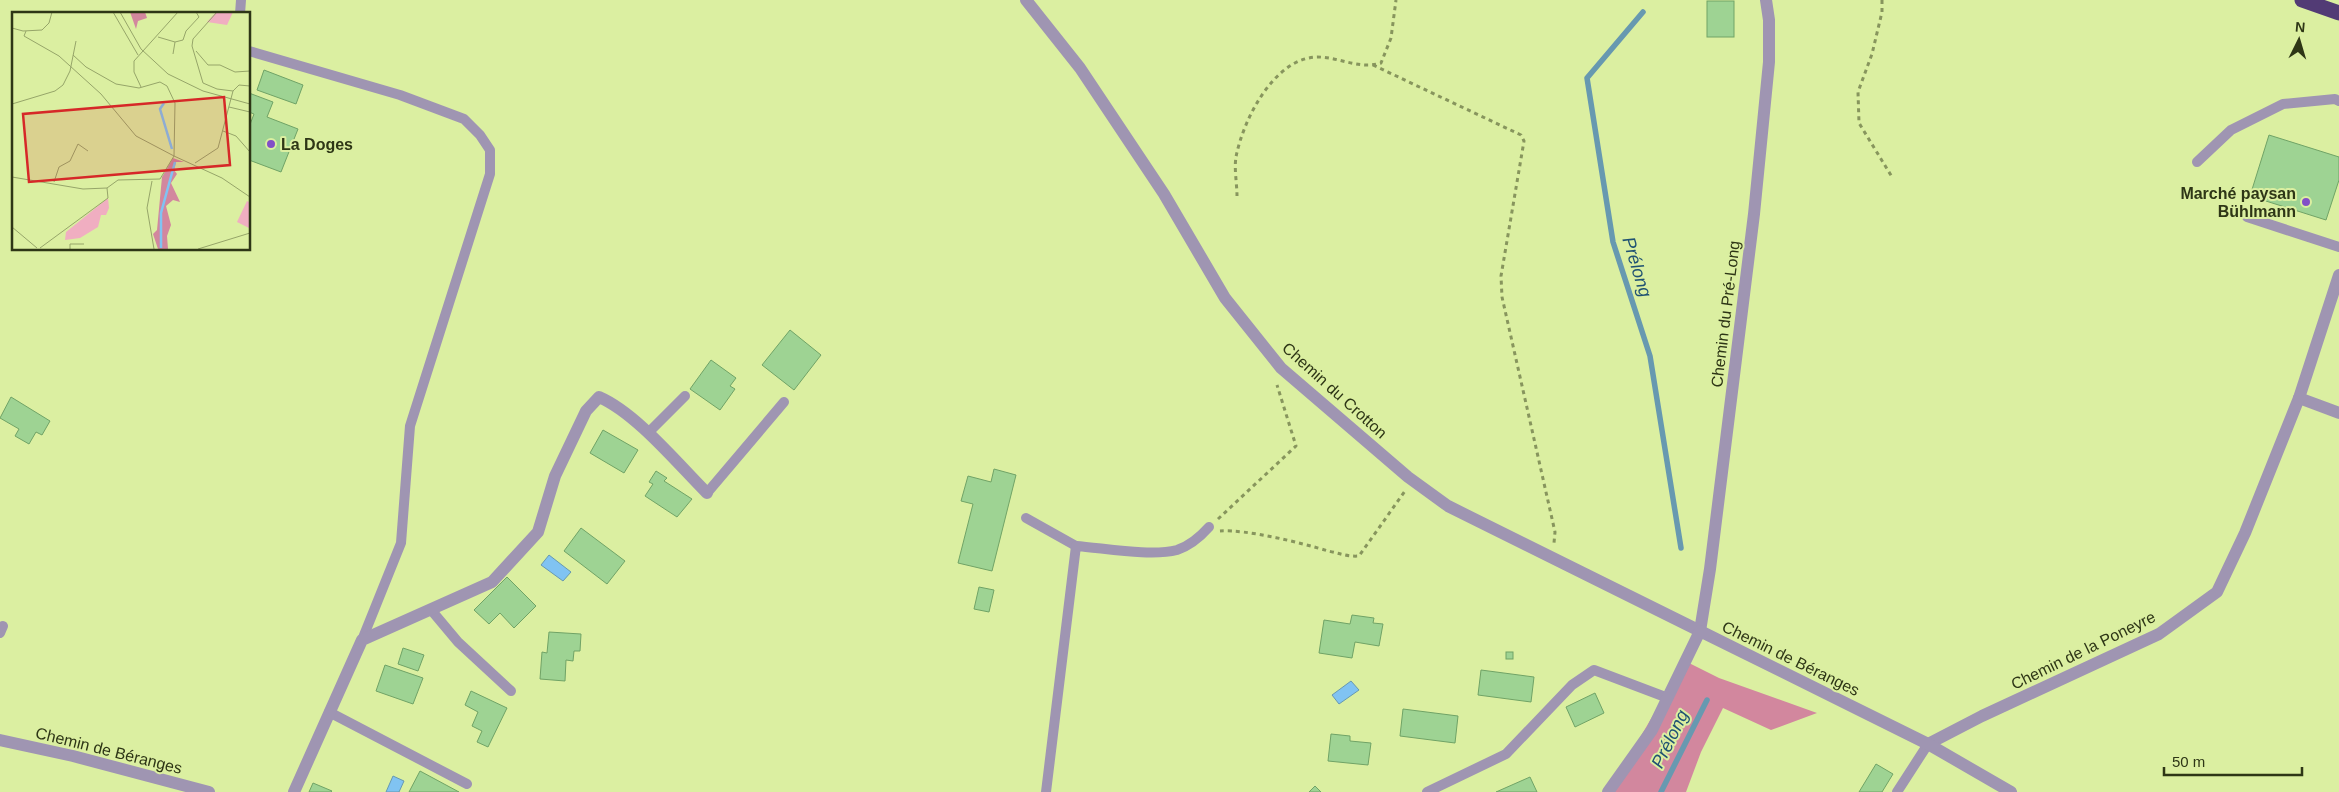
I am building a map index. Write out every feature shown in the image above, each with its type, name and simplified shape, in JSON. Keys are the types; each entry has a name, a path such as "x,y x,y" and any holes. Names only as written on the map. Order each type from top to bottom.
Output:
{"highway":[{"path":"2302,0 2339,13"}],"street":[{"name":"Chemin du Crotton","path":"1026,0 1080,68 1164,194 1225,298 1281,368 1412,480 1448,506 1700,631"},
{"name":"Chemin du Pré-Long","path":"1700,631 1710,569 1754,214 1769,62 1769,20 1766,0"},
{"name":"Chemin de la Poneyre","path":"1928,744 1982,716 2158,634 2217,592 2245,533 2299,398 2339,275"},
{"path":"294,792 362,640 492,582 538,532 555,476 586,410 598,396 611,402 648,434 707,493"},
{"path":"2299,398 2339,413"},
{"name":"Chemin de Béranges","path":"1608,792 1620,778 1652,730 1700,631 1928,744"},
{"name":"Chemin de Béranges","path":"0,740 73,756 209,792"},
{"path":"1928,744 2011,792"}],"lane":[{"path":"250,51 400,95 464,119 480,135 490,150 490,174 410,426 401,543 362,640"},
{"path":"2197,162 2231,130 2283,104 2335,99 2339,101"},
{"path":"2246,217 2339,247"},
{"path":"648,434 685,396"},
{"path":"707,493 784,402"},
{"path":"1026,518 1076,546 1164,552 1178,550 1197,539 1209,528"},
{"path":"1046,792 1076,546"},
{"path":"432,610 458,642 511,691"},
{"path":"1427,792 1506,754 1572,685 1594,670 1668,698"},
{"path":"329,712 467,784"},
{"path":"1897,792 1928,744"}],"path":[{"path":"1237,196 1236,159 1244,132 1267,86 1287,67 1301,60 1318,57 1365,66 1381,63 1391,38 1396,0"},
{"path":"1882,0 1882,12 1872,54 1858,92 1859,123 1892,177"},
{"path":"1373,65 1520,135 1524,141 1501,276 1502,297 1554,532 1554,543 1548,556"},
{"path":"1281,368 1276,384 1296,446 1209,528 1216,531 1228,530 1258,535 1349,557 1359,556 1412,480"}],"shaded area":[{"path":"1685,661 1719,678 1817,713 1771,730 1723,708 1701,752 1686,792 1608,792"}],"water":[{"path":"549,555 571,572 563,581 541,565"},
{"path":"1351,681 1359,690 1339,704 1332,695"},
{"path":"393,776 404,781 399,792 386,792"}],"building":[{"path":"1707,1 1734,1 1734,37 1707,37"},
{"name":"La Doges","path":"264,70 303,85 296,104 257,90"},
{"name":"La Doges","path":"250,93 273,102 267,117 298,129 281,172 250,160 250,124 254,114 250,112"},
{"path":"2269,135 2339,157 2339,180 2326,220 2250,196"},
{"path":"790,330 821,355 794,390 762,365"},
{"path":"711,360 736,378 730,386 735,389 720,410 690,389"},
{"path":"11,397 50,421 42,435 36,432 29,444 15,436 19,429 0,418"},
{"path":"603,430 638,450 624,473 590,453"},
{"path":"994,469 1016,475 992,571 958,563 973,504 961,501 968,476 991,482"},
{"path":"656,471 667,478 664,481 692,499 677,517 645,496 653,484 649,482"},
{"path":"581,528 625,561 607,584 564,551"},
{"path":"507,577 536,606 514,628 500,613 489,624 474,610"},
{"path":"979,587 994,590 989,612 974,609"},
{"path":"1352,615 1374,618 1373,623 1383,624 1379,646 1355,642 1352,658 1319,653 1324,620 1350,624"},
{"path":"549,632 581,634 580,651 574,651 573,661 566,660 565,681 540,679 542,652 547,653"},
{"path":"403,648 424,655 418,671 398,664"},
{"path":"1506,652 1513,652 1513,659 1506,659"},
{"path":"385,665 423,678 413,704 376,691"},
{"path":"1481,670 1534,677 1531,702 1478,695"},
{"path":"471,691 507,708 488,747 477,742 482,731 472,726 478,712 465,705"},
{"path":"1595,693 1604,713 1575,727 1566,707"},
{"path":"1403,709 1458,716 1455,743 1400,736"},
{"path":"1331,734 1350,736 1350,741 1371,743 1368,765 1328,761"},
{"path":"1876,764 1893,774 1882,792 1859,792"},
{"path":"420,771 459,792 409,792"},
{"path":"1530,777 1537,792 1496,792"},
{"path":"313,783 332,791 309,792"},
{"path":"1315,786 1321,792 1309,792"}],"waterway":[{"name":"Prélong","path":"1643,12 1587,78 1613,242 1650,356 1681,548"},
{"name":"Prélong","path":"1661,792 1707,700"}],"place":[{"name":"La Doges","path":"271,144"},
{"name":"Marché paysan Bühlmann","path":"2306,202"}]}
